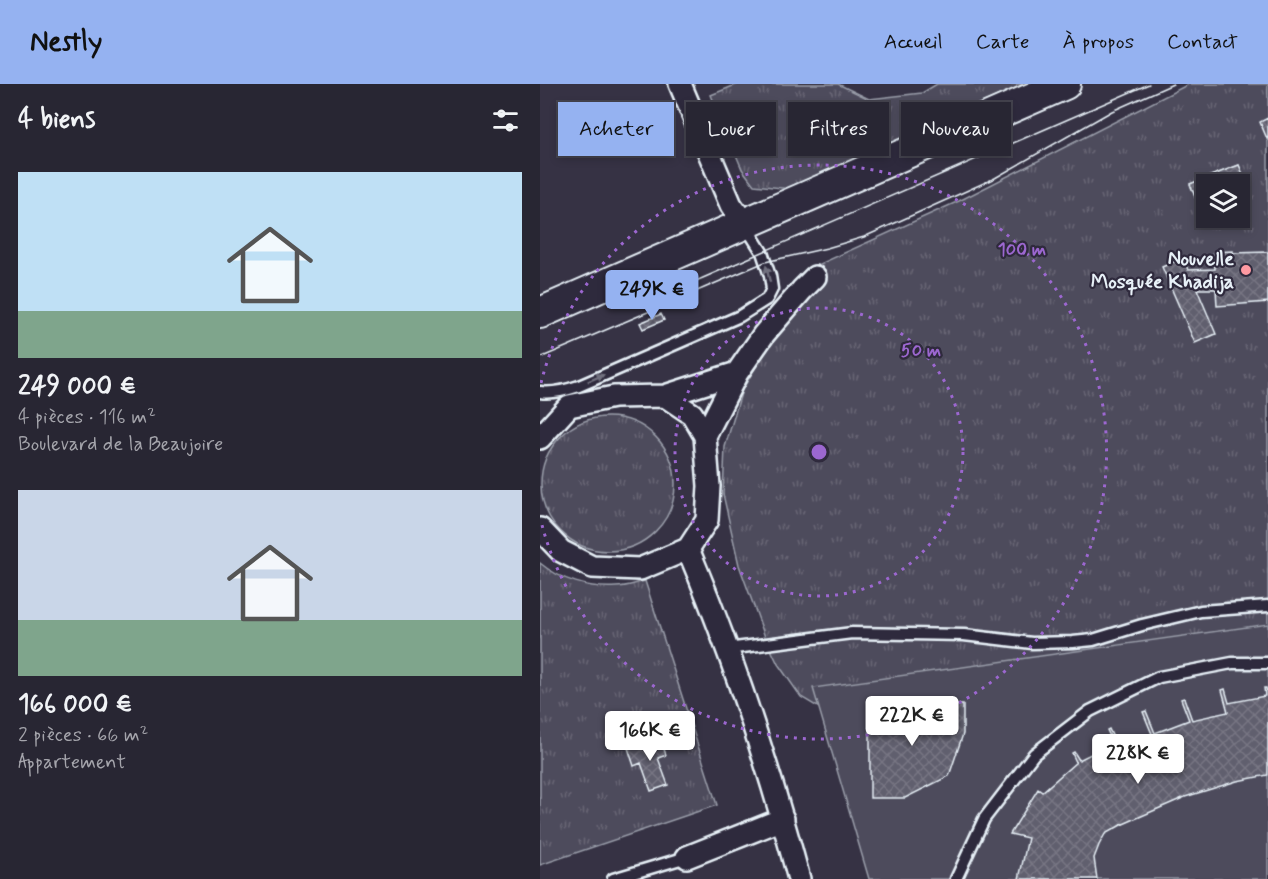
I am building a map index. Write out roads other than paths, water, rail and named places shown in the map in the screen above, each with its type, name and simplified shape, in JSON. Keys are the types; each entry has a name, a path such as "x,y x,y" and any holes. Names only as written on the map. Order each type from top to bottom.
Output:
{"main road":[{"path":"540,313 1065,84"}],"street":[{"path":"680,84 732,205 744,223"},
{"path":"705,436 737,373 764,334 816,277"},
{"path":"540,438 569,406 614,396 664,396 737,373"},
{"path":"540,529 561,551 592,567 640,570 688,549 707,520 709,486 705,436 692,414 664,396"},
{"path":"688,549 712,605 727,649 783,819 799,879"},
{"path":"687,857 783,819"}],"lane":[{"path":"540,392 564,391 579,386 740,316 767,300 772,289 770,276 762,252 744,223"},
{"path":"727,649 852,633 964,635 1032,643 1073,642 1093,640 1201,611 1268,606"},
{"path":"956,879 984,819 1034,754 1090,711 1159,677 1232,663 1268,663"},
{"path":"614,879 687,857"}],"tram line":[{"path":"666,294 1149,84"},
{"path":"540,358 765,262 864,237 995,178 1112,111 1173,84"}],"place":[{"name":"Nouvelle Mosquée Khadija","path":"1246,270"}]}
